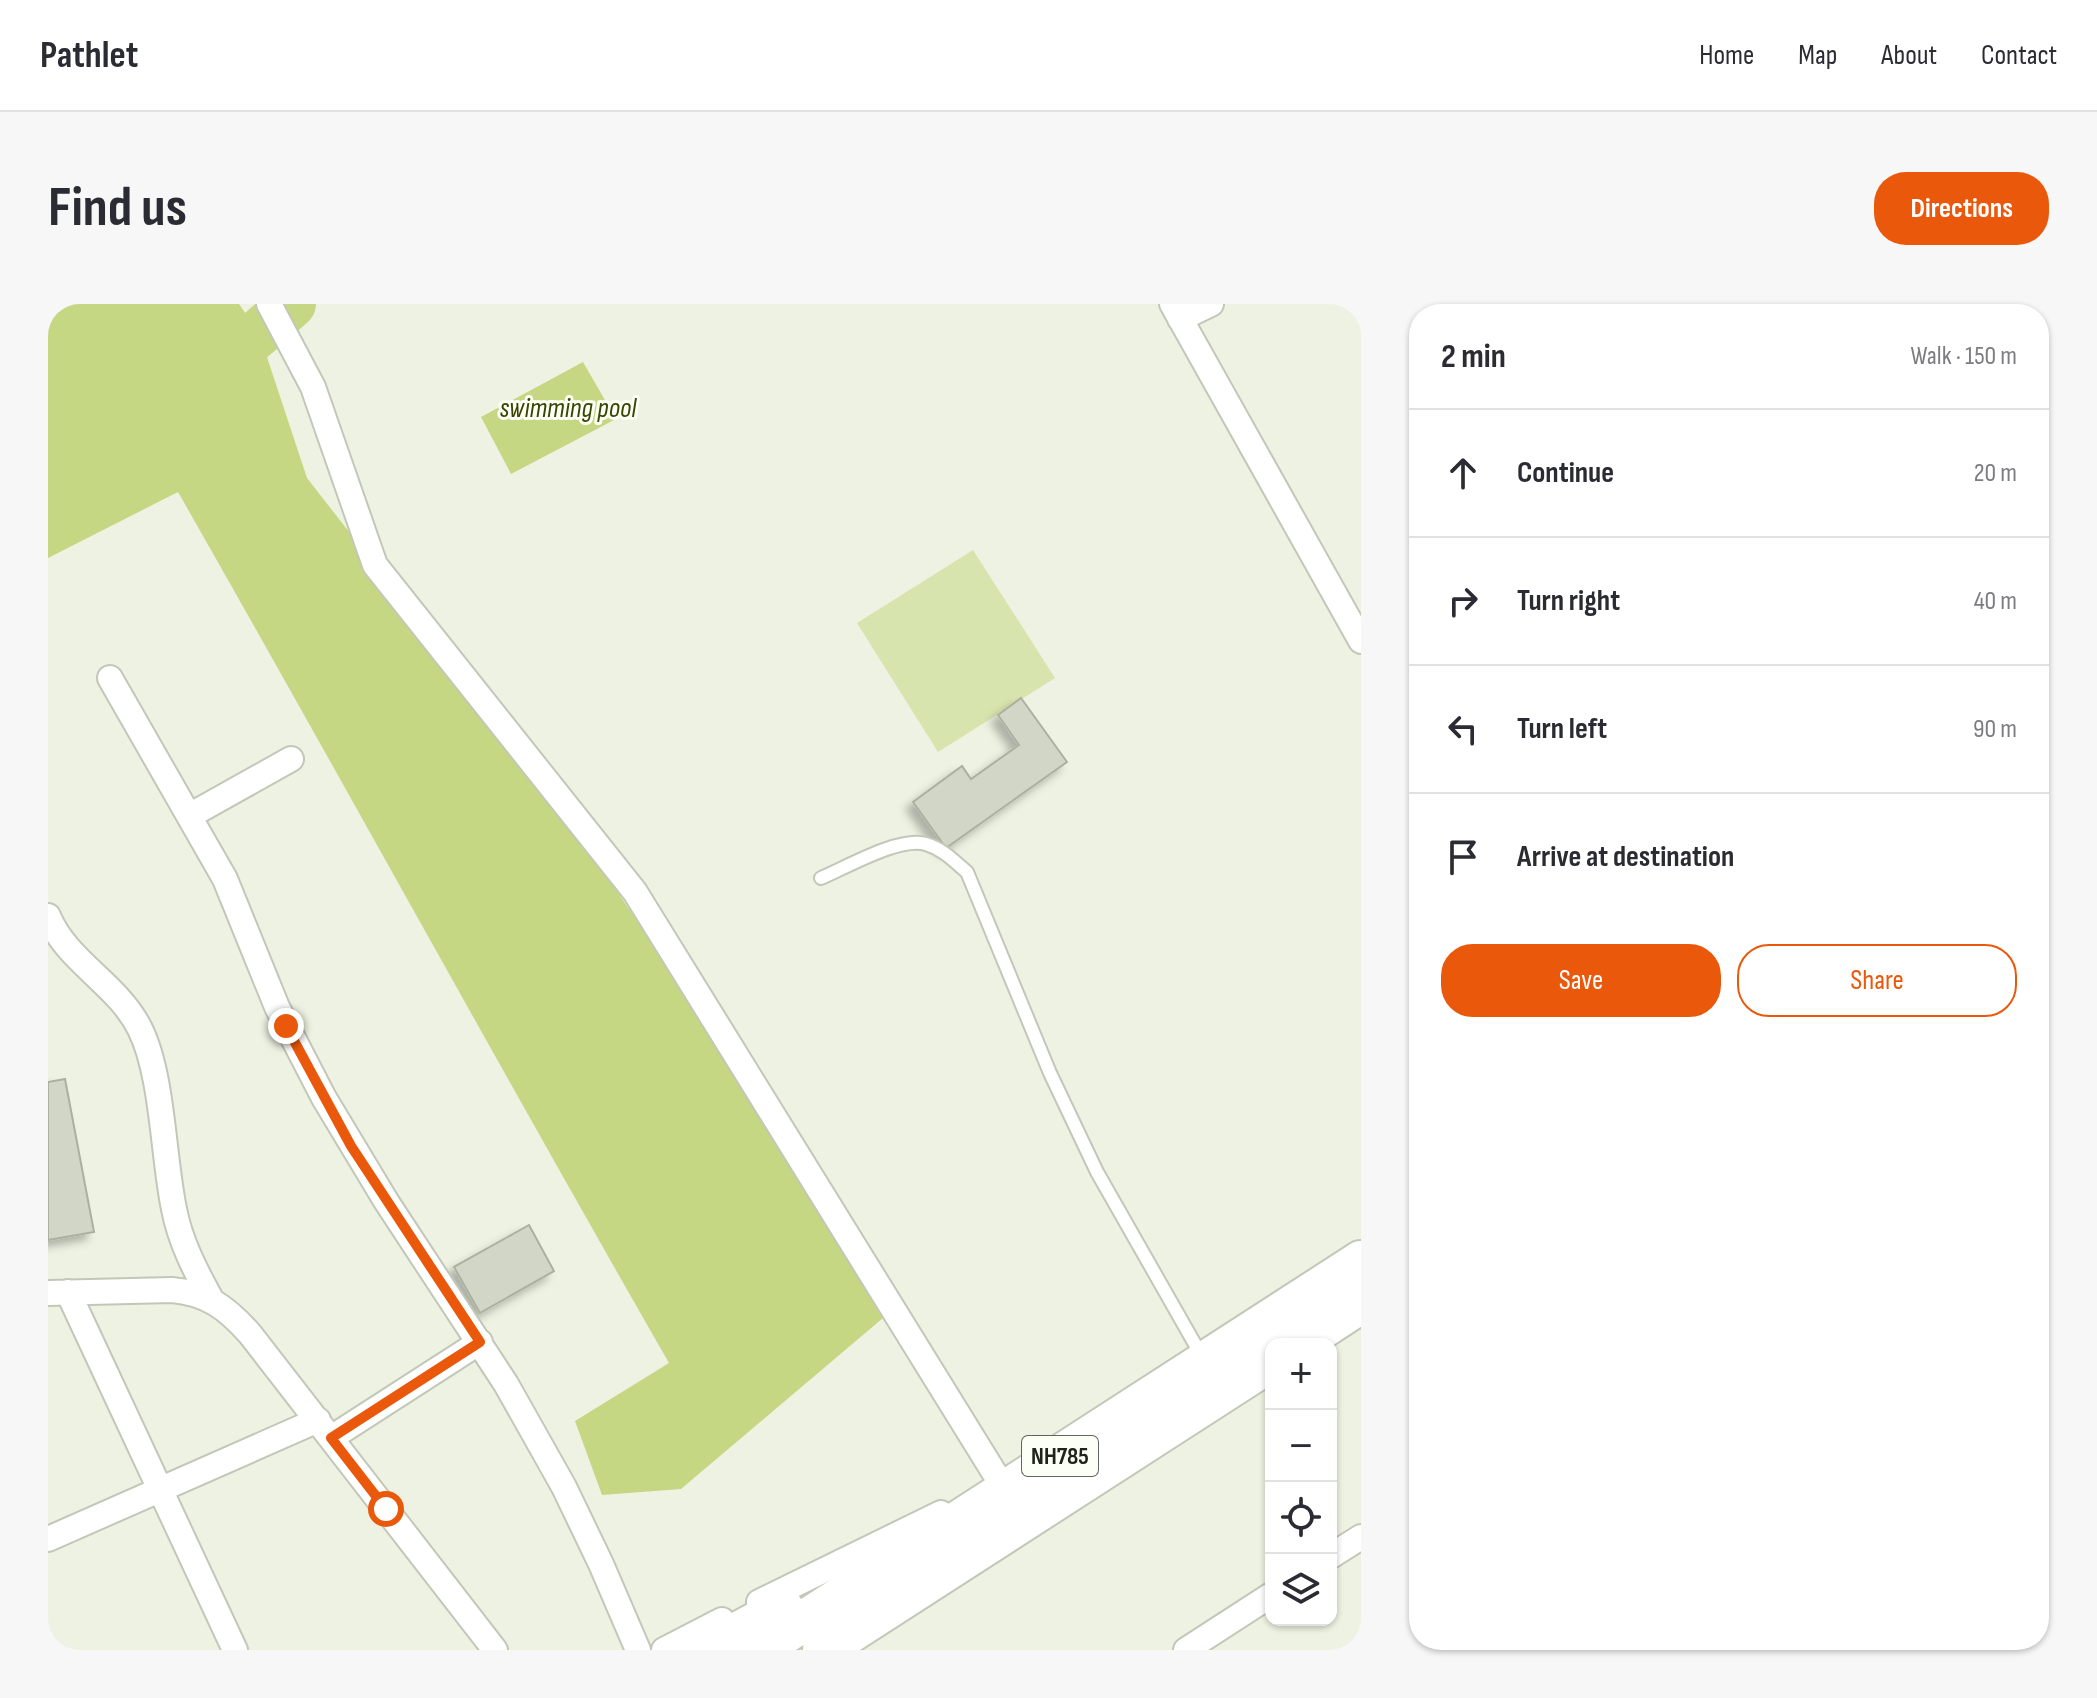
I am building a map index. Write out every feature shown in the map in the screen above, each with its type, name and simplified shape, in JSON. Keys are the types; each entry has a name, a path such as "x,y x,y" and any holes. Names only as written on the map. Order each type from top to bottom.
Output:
{"highway":[{"name":"NH785","path":"759,1650 1361,1261"},
{"path":"1307,1338 1361,1303"},
{"name":"NH785","path":"823,1650 1265,1365"},
{"path":"705,1650 869,1567"}],"street":[{"path":"269,304 313,387 375,565 635,892 993,1486 664,1650"},
{"path":"1211,304 1176,312 1361,641"},
{"path":"110,678 225,879 277,1007 316,1085 379,1190 480,1342 564,1487 638,1650"},
{"path":"191,815 291,759"},
{"path":"50,927 129,1011 140,1029 154,1078 179,1234 211,1299"},
{"path":"235,1650 159,1490 58,1292 152,1288 191,1292 224,1306 250,1334 495,1650"},
{"path":"48,1539 159,1490 324,1429 480,1342"},
{"path":"1334,1554 1361,1537"},
{"path":"1186,1650 1265,1599"}],"lane":[{"path":"821,878 903,843 924,843 945,852 967,872 1050,1073 1090,1158 1200,1353"}],"shaded area":[{"path":"973,550 1055,678 938,752 857,623"}],"water":[{"path":"48,304 239,304 259,333 307,478 524,756 638,922 883,1318 681,1489 602,1495 575,1421 669,1363 178,492 48,558"},
{"name":"swimming pool","path":"583,362 616,419 511,474 481,417"}],"building":[{"path":"1021,698 1067,762 946,848 913,802 962,766 971,779 1019,745 998,715"},
{"path":"65,1079 94,1232 48,1240 48,1082"},
{"path":"529,1225 554,1271 480,1313 454,1267"}],"waterway":[{"path":"153,304 240,349 292,304"}],"route":[{"path":"286,1026 351,1146 480,1342 331,1438 386,1509"}]}
